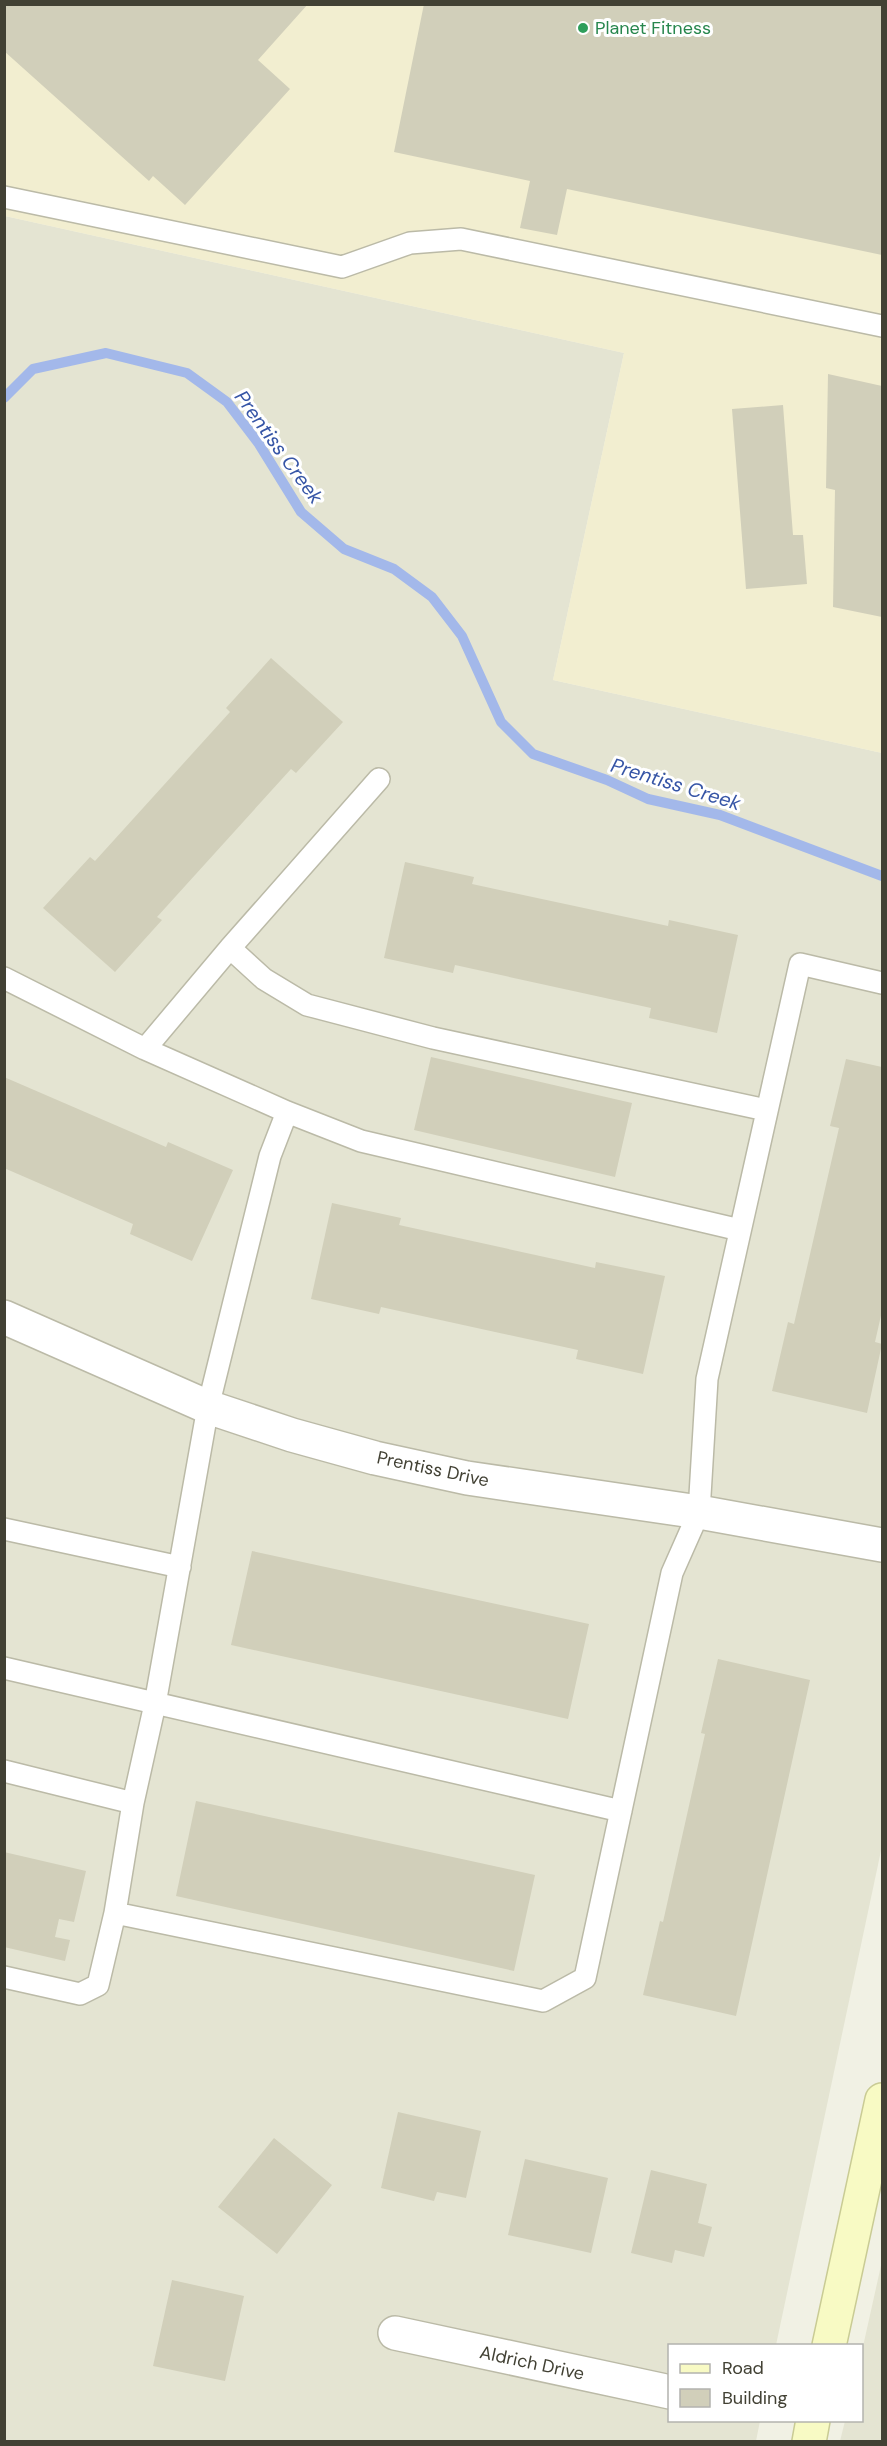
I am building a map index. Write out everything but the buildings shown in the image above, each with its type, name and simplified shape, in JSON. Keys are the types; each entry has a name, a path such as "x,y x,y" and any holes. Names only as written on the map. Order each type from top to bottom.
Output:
{"main road":[{"path":"830,2344 882,2100"}],"street":[{"name":"Prentiss Drive","path":"4,1317 208,1407 313,1441 375,1458 467,1478 699,1512 882,1545"},
{"name":"Aldrich Drive","path":"395,2333 668,2392"}],"lane":[{"path":"4,197 342,267 410,243 461,239 882,326"},
{"path":"145,1049 230,948 379,779"},
{"path":"230,948 264,979 308,1005 433,1038 766,1110"},
{"path":"115,1913 543,2001 585,1978 672,1573 699,1512 707,1379 800,964 882,984"},
{"path":"4,978 145,1049 286,1112 361,1141 740,1230"},
{"path":"4,1977 80,1994 98,1985 115,1913 133,1803 155,1704 208,1407 270,1156 286,1112"},
{"path":"4,1529 180,1567"},
{"path":"4,1668 621,1810"},
{"path":"4,1771 133,1803"}],"shaded area":[{"path":"5,5 882,5 882,753 553,680 624,353 5,216"},
{"name":"Prentiss Creek","path":"5,216 624,353 553,680 882,753 882,1846 776,2344 668,2344 668,2422 760,2422 756,2441 5,2442"},
{"path":"882,2261 882,2441 840,2441 845,2422 863,2422 863,2346"}],"waterway":[{"name":"Prentiss Creek","path":"4,398 33,369 106,353 187,373 227,402 259,444 301,512 344,549 394,569 432,597 462,636 501,722 533,754 607,780 648,799 720,815 882,876"}],"place":[{"name":"Planet Fitness","path":"583,28"}]}
